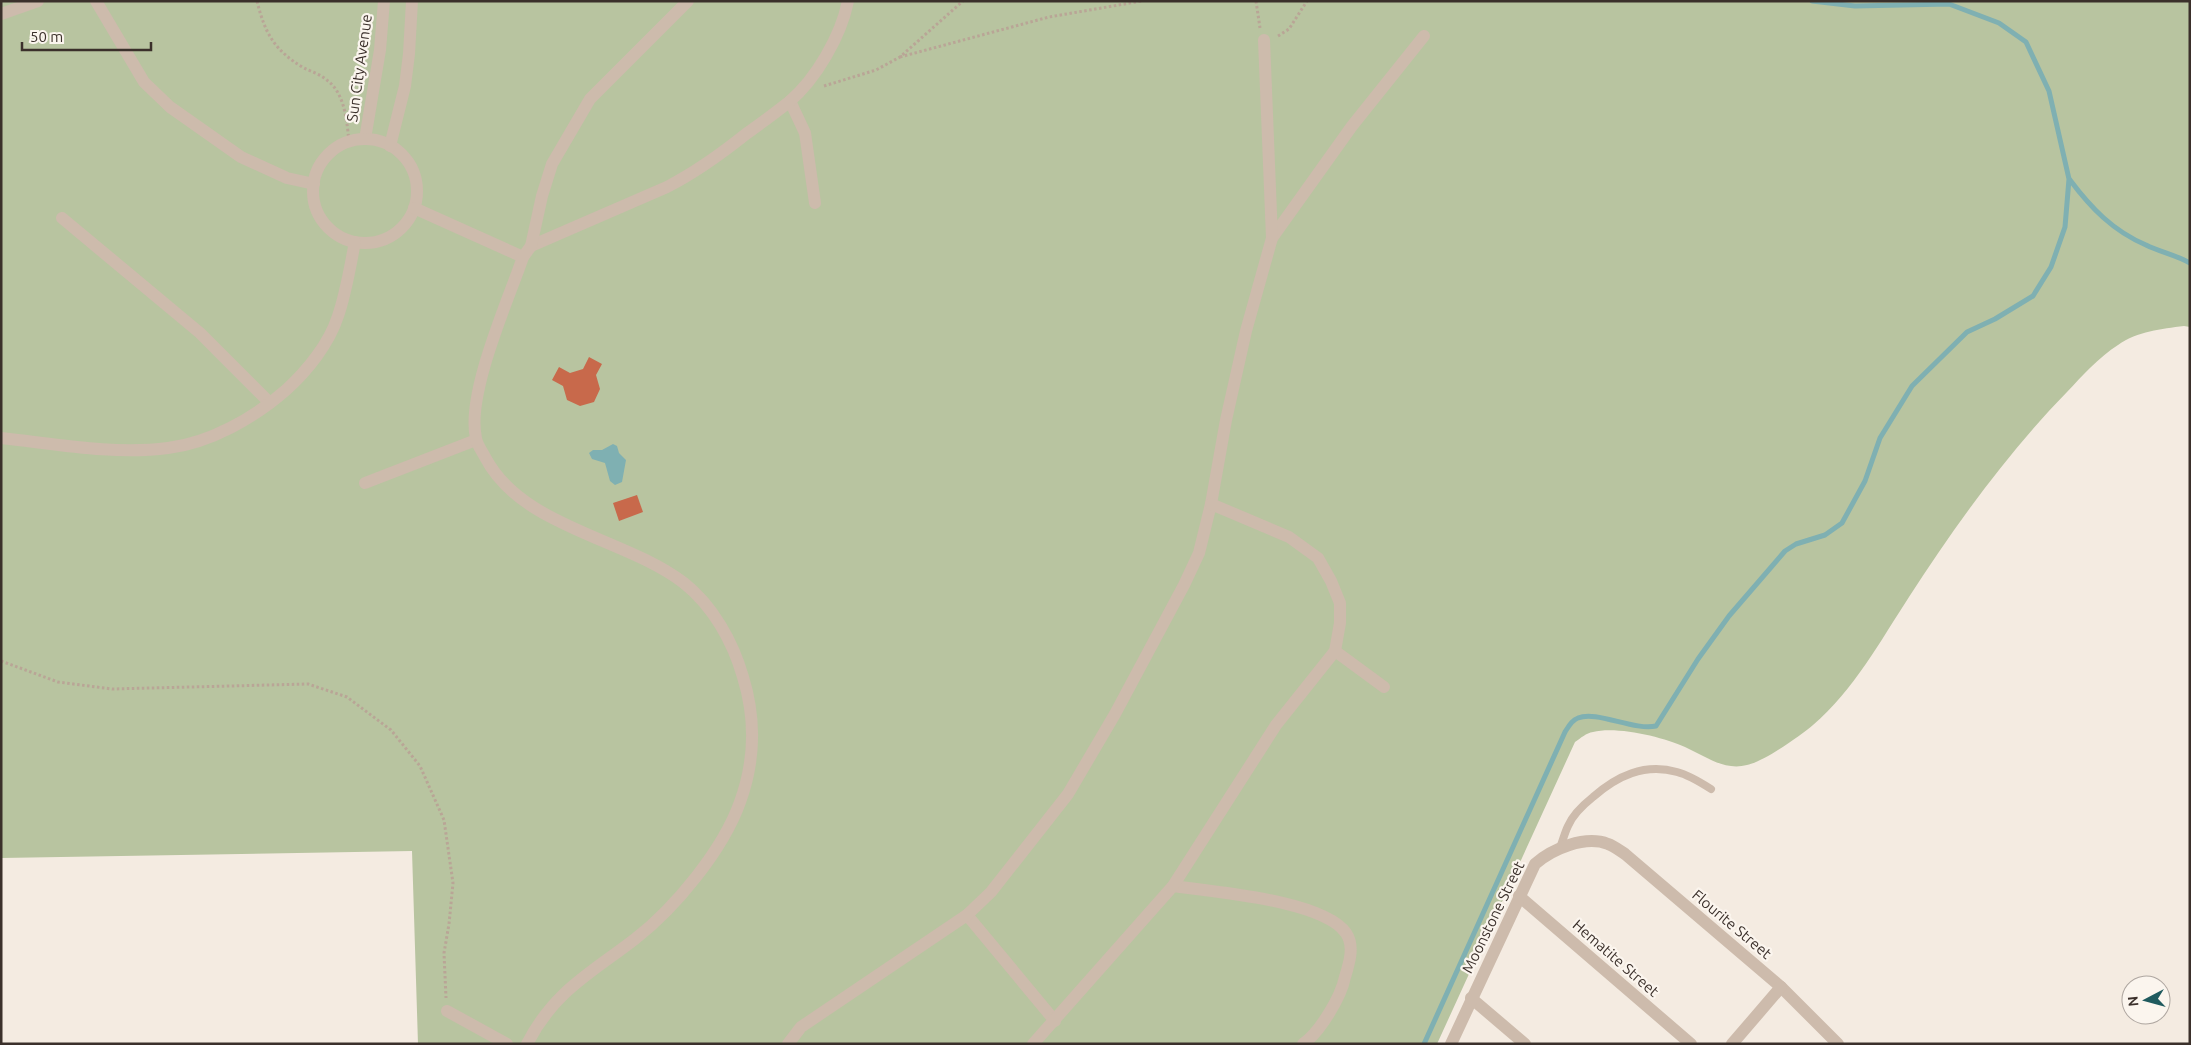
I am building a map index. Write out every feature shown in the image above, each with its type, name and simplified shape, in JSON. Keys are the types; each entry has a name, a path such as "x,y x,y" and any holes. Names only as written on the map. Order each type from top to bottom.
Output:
{"street":[{"path":"1,14 38,1"},
{"path":"96,1 144,82 170,107 241,158 287,178 314,184"},
{"name":"Sun City Avenue","path":"365,139 380,50 384,1"},
{"path":"390,146 405,86 412,1"},
{"path":"527,1044 547,1011 564,992 659,919 696,876 718,844 738,806 749,777 753,747 751,721 744,681 739,662 724,632 707,607 686,584 662,569 553,517 526,502 506,487 490,467 476,440 474,416 482,373 523,257 531,246 542,196 552,164 590,99 688,1"},
{"path":"531,246 667,188 706,166 794,96 829,52 843,21 848,1"},
{"path":"1272,238 1352,126 1424,36"},
{"path":"788,1044 801,1027 967,914 991,892 1068,794 1184,585 1198,553 1211,504 1226,420 1246,331 1272,238 1264,40"},
{"path":"794,96 805,133 815,203"},
{"path":"365,139 390,146 400,152 413,172 416,196 414,208 396,234 376,242 355,242 335,233 320,216 313,195 316,174 326,158 332,151 349,142 365,139"},
{"path":"414,208 523,257"},
{"path":"62,218 200,332 270,403"},
{"path":"1,438 139,450 170,448 200,440 234,425 270,403 300,377 320,350 338,317 355,242"},
{"path":"365,482 476,440"},
{"path":"1033,1044 1173,886 1276,725 1335,651 1340,624 1340,603 1331,581 1318,558 1289,537 1211,504"},
{"path":"1335,651 1384,687"},
{"name":"Moonstone Street","path":"1451,1044 1535,864 1546,854 1560,848 1596,841"},
{"name":"Flourite Street","path":"1596,841 1608,844 1625,854 1781,987 1838,1044"},
{"path":"1173,886 1292,904 1322,914 1346,933 1351,953 1344,982 1330,1010 1309,1040 1303,1044"},
{"name":"Hematite Street","path":"1519,896 1691,1044"},
{"path":"967,914 1055,1021"},
{"path":"1732,1044 1781,987"},
{"path":"1471,998 1525,1044"},
{"path":"447,1012 507,1044"}],"lane":[{"path":"1560,848 1568,825 1582,806 1607,785 1623,775 1656,769 1676,772 1694,778 1710,789"}],"path":[{"path":"257,1 273,43 287,58 329,81 339,96 346,120 349,142"},
{"path":"794,96 876,70 900,57 963,1"},
{"path":"900,57 1049,17 1142,1"},
{"path":"1256,1 1259,25 1264,40 1282,34 1289,29 1308,1"},
{"path":"1,661 58,682 112,689 308,684 347,697 392,730 420,766 444,820 452,883 449,924 444,953 447,1012"}],"green space":[{"path":"1,1 2190,1 2190,327 2184,326 2158,330 2126,340 2097,361 2085,373 2024,439 1983,490 1854,681 1827,712 1791,742 1754,763 1730,766 1715,762 1685,747 1665,740 1627,731 1593,732 1575,742 1437,1044 418,1044 412,851 1,858"}],"water":[{"path":"613,444 617,446 619,453 626,460 622,482 615,485 610,481 605,463 592,459 589,453 593,450 602,450"}],"building":[{"path":"589,357 602,364 596,375 600,389 594,402 580,406 567,400 563,386 552,380 559,367 570,373 583,369"},
{"path":"637,495 643,512 619,521 613,503"}],"waterway":[{"path":"1424,1044 1565,732 1571,724 1576,719 1586,716 1605,718 1637,726 1656,726 1698,659 1729,616 1785,551 1796,544 1825,535 1842,523 1865,481 1880,438 1912,386 1967,332 1995,319 2033,296 2051,267 2065,227 2069,179 2049,91 2026,42 1999,23 1949,4 1855,6 1812,1"},
{"path":"2070,180 2086,200 2123,233 2190,263"}]}
